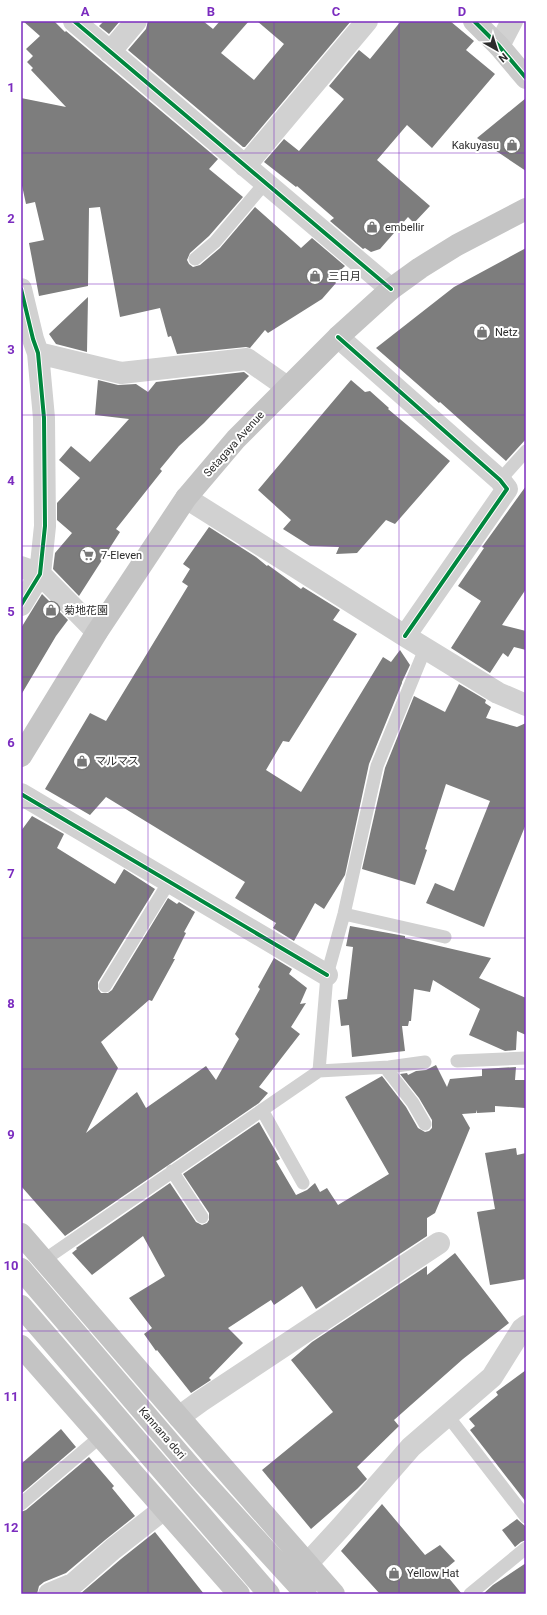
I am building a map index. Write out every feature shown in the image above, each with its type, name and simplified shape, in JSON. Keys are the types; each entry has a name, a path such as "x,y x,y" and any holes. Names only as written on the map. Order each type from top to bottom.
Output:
{"main road":[{"name":"Setagaya Avenue","path":"21,756 97,632 186,498 236,439 338,337 391,289 456,245 526,209"},
{"path":"21,1234 334,1594"},
{"name":"Kannana dori","path":"21,1269 200,1478 306,1594"},
{"path":"21,1306 269,1594"},
{"path":"21,1346 240,1594"}],"street":[{"path":"74,21 391,289"},
{"path":"110,52 136,21"},
{"path":"245,166 367,21"},
{"path":"474,21 499,46 526,78"},
{"path":"499,46 512,21"},
{"path":"21,289 44,418 46,526 21,604"},
{"path":"338,337 500,480 507,489 405,636"},
{"path":"31,344 121,373 247,359 287,387"},
{"path":"186,498 425,649 498,692 526,705"},
{"path":"31,570 97,632"},
{"path":"21,794 327,975"},
{"path":"179,1417 200,1401 439,1243"},
{"path":"308,1563 411,1446 492,1377 522,1329 526,1326"},
{"path":"49,1594 73,1584 113,1549 164,1509"}],"lane":[{"path":"195,259 215,242 265,183"},
{"path":"500,480 526,452"},
{"path":"319,1071 327,975 344,914 377,766 425,649"},
{"path":"104,986 169,882"},
{"path":"344,914 446,937"},
{"path":"457,1061 526,1058"},
{"path":"44,1260 319,1071 389,1067 425,1062"},
{"path":"389,1067 388,1071 413,1103 425,1124"},
{"path":"262,1110 303,1183"},
{"path":"172,1172 202,1217"},
{"path":"447,1415 526,1517"},
{"path":"21,1504 100,1437"},
{"path":"470,1594 526,1548"}],"building":[{"path":"23,21 54,21 65,32 66,31 218,159 209,169 243,197 209,236 190,253 187,260 189,264 193,267 200,265 220,248 255,207 301,248 312,238 345,266 332,278 336,283 322,299 268,333 265,330 250,348 246,347 177,354 171,336 168,337 160,308 120,317 100,207 89,208 88,286 39,296 29,243 44,240 35,202 26,204 21,181 21,98 66,107 31,70 33,68 27,62 33,56 26,49 40,36"},
{"path":"104,21 120,21 109,34 99,26"},
{"path":"148,21 203,21 213,29 220,21 249,21 221,53 254,80 284,44 257,21 351,21 245,147 243,147 128,50 146,29"},
{"path":"401,21 450,21 474,41 466,50 495,74 432,148 407,125 377,160 430,206 414,223 408,217 380,249 371,252 365,248 363,249 330,221 334,218 297,186 296,187 264,162 284,139 299,151 344,99 329,86 359,50 370,59"},
{"path":"526,98 526,171 477,138"},
{"path":"526,248 526,439 506,461 440,402 439,403 376,348 454,287"},
{"path":"88,297 87,352 56,344 49,334"},
{"path":"244,372 249,376 204,423 179,446 160,469 162,471 116,529 120,532 79,596 53,569 55,553 72,533 57,520 57,503 80,478 59,460 71,446 90,462 129,419 95,415 98,380 118,385 136,384 148,392 156,382"},
{"path":"351,380 365,392 370,391 389,408 388,409 450,461 395,524 386,520 357,553 336,554 339,547 310,546 283,529 291,520 258,490"},
{"path":"526,486 526,589 502,625 526,631 526,650 514,647 508,657 503,653 490,673 451,648 481,601 458,586 484,548 482,547"},
{"path":"209,527 256,557 267,566 268,565 301,589 303,587 340,610 333,620 357,634 289,742 283,741 266,770 301,792 383,657 391,662 400,650 410,665 369,764 345,875 324,909 315,903 294,941 273,928 276,923 235,898 245,882 106,797 90,815 45,789 90,713 106,721 188,586 182,582 190,569 183,564"},
{"path":"42,594 68,620 56,636 21,695 21,628"},
{"path":"459,684 486,700 485,703 491,707 486,718 517,727 526,723 526,824 484,927 426,903 435,883 454,891 490,801 446,784 425,849 427,850 415,885 362,869 385,768 414,696 445,712"},
{"path":"32,816 64,834 57,848 115,884 124,869 155,889 98,982 98,989 101,993 108,993 112,990 168,898 177,904 179,902 195,912 184,932 186,933 173,959 175,959 152,1001 149,1000 101,1042 118,1068 86,1133 137,1092 146,1108 206,1066 216,1080 239,1039 235,1034 260,989 258,987 274,958 292,969 289,974 307,988 300,1004 306,1003 291,1027 300,1034 259,1087 268,1093 259,1103 65,1236 21,1186 21,831"},
{"path":"350,926 405,936 405,938 491,958 479,978 526,998 526,1035 517,1031 516,1050 505,1051 469,1035 480,1009 433,980 430,992 414,989 411,1021 409,1021 408,1026 402,1026 405,1051 352,1057 349,1025 341,1026 338,1000 347,999 353,947 346,946"},
{"path":"436,1065 447,1087 450,1079 482,1076 482,1069 516,1067 515,1080 526,1080 525,1108 495,1106 495,1112 477,1113 477,1110 476,1113 462,1114 470,1128 435,1213 427,1218 427,1236 316,1309 302,1286 274,1305 271,1300 228,1328 243,1343 209,1378 211,1380 191,1393 157,1350 156,1351 144,1334 152,1328 129,1298 165,1276 143,1236 92,1275 72,1253 77,1249 76,1248 170,1183 196,1222 202,1225 207,1223 209,1220 209,1213 183,1174 259,1122 280,1159 276,1161 296,1195 307,1190 315,1183 320,1192 327,1188 338,1205 389,1174 345,1097 382,1076 406,1107 418,1128 425,1132 429,1131 432,1128 432,1120 419,1098 400,1074 407,1073 408,1075 416,1071 426,1070"},
{"path":"516,1148 517,1155 526,1153 526,1279 490,1285 477,1212 495,1209 485,1153"},
{"path":"455,1253 509,1323 463,1359 394,1420 399,1426 357,1467 367,1479 311,1529 262,1470 333,1412 291,1360 312,1342 427,1266 427,1275"},
{"path":"526,1370 526,1502 470,1430 475,1426 469,1419 498,1395 496,1392"},
{"path":"61,1429 76,1447 21,1494 21,1464"},
{"path":"89,1457 114,1486 112,1488 135,1516 66,1573 44,1582 39,1586 37,1594 21,1594 21,1512 26,1510"},
{"path":"382,1504 425,1555 440,1545 455,1561 443,1571 462,1594 380,1594 341,1551"},
{"path":"517,1519 526,1527 526,1540 515,1547 502,1530"},
{"path":"155,1532 204,1594 80,1594 121,1559"},
{"path":"526,1563 526,1594 483,1594 493,1585"}],"cycle path":[{"path":"74,21 391,289"},
{"path":"474,21 499,46 526,78"},
{"path":"21,289 33,339 38,353 44,418 45,526 40,574 21,605"},
{"path":"338,337 500,480 507,489 405,636"},
{"path":"21,794 327,975"}],"place":[{"name":"Kakuyasu","path":"512,145"},
{"name":"embellir","path":"372,227"},
{"name":"三日月","path":"315,276"},
{"name":"Netz","path":"482,332"},
{"name":"7-Eleven","path":"88,555"},
{"name":"菊地花園","path":"51,610"},
{"name":"マルマス","path":"82,761"},
{"name":"Yellow Hat","path":"394,1573"}]}
